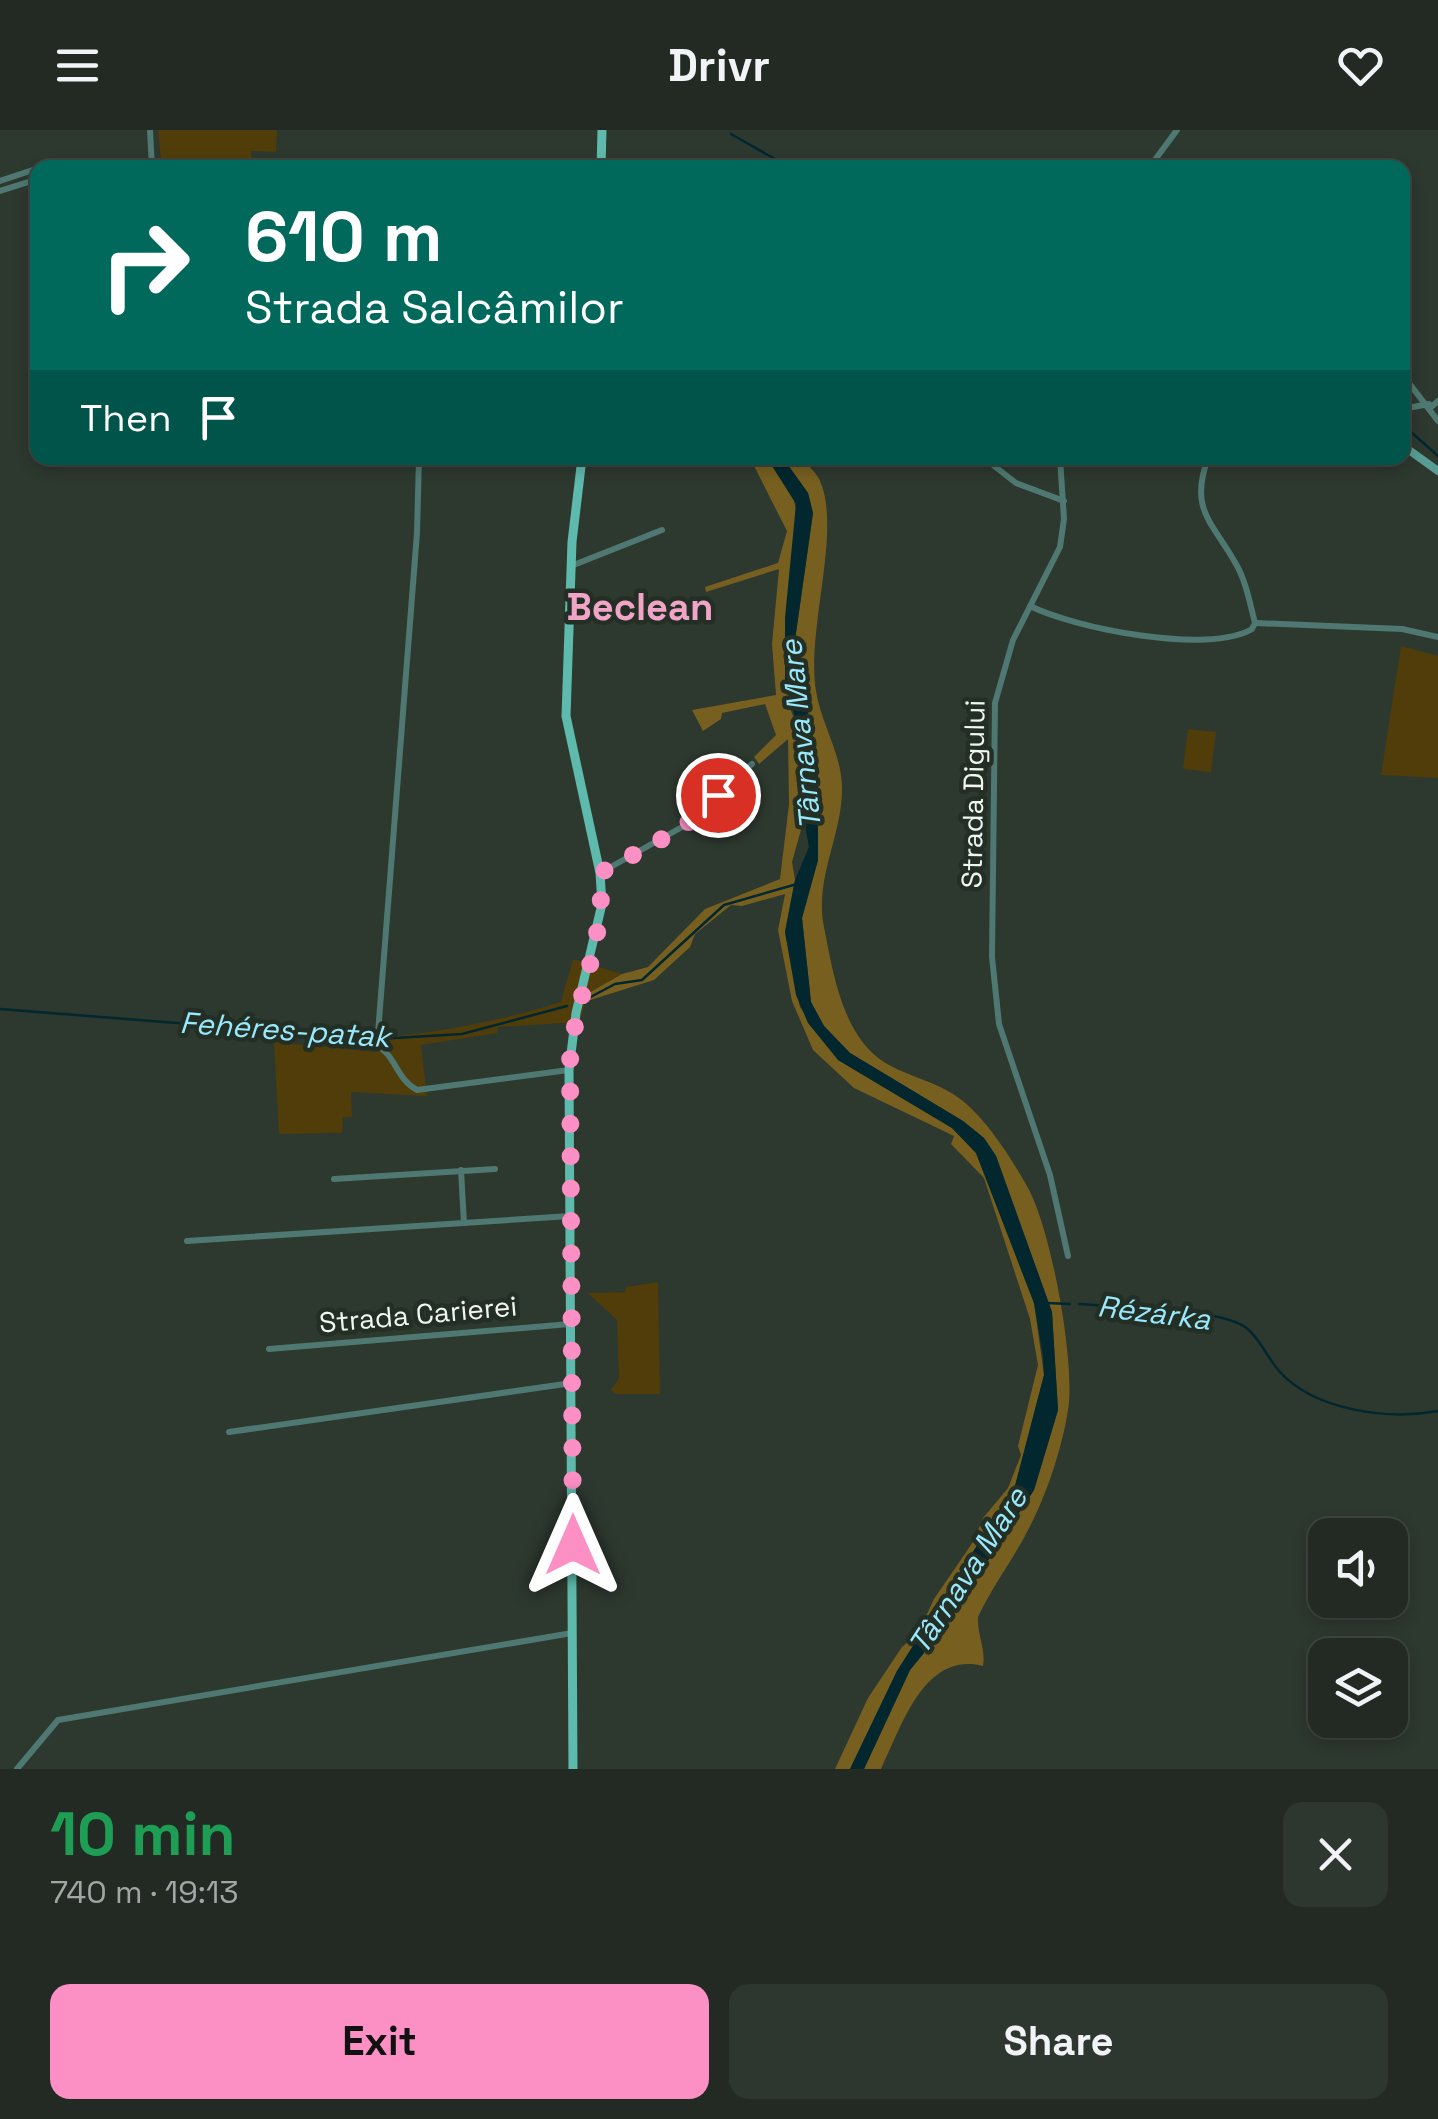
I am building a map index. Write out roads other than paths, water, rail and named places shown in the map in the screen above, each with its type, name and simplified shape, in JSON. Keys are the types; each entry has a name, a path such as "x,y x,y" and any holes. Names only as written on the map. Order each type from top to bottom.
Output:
{"main road":[{"path":"600,160 602,130"},
{"path":"1410,450 1438,471"},
{"path":"574,1769 569,1070 576,1013 600,925 600,873 567,728 571,566 581,465"}],"street":[{"path":"150,130 152,160"},
{"path":"1155,160 1178,130"},
{"path":"0,181 30,171"},
{"path":"0,191 30,182"},
{"path":"1410,382 1433,404 1438,421"},
{"path":"418,465 418,533 377,1045 387,1052 403,1082 417,1090 569,1070"},
{"path":"993,465 1016,483 1064,501"},
{"name":"Strada Digului","path":"1061,465 1064,501 1058,557 1030,606 998,681 992,745 993,979 999,1024 1050,1174 1068,1256"},
{"path":"1206,465 1199,489 1204,513 1238,566 1255,624"},
{"path":"571,566 662,530"},
{"path":"1030,606 1065,622 1177,638 1232,636 1248,632 1255,624"},
{"path":"1255,624 1402,629 1438,637"},
{"path":"600,873 682,828 752,764"},
{"path":"334,1179 495,1169"},
{"path":"461,1170 464,1223"},
{"path":"187,1241 570,1216"},
{"name":"Strada Carierei","path":"269,1349 570,1324"},
{"path":"230,1432 572,1383"},
{"path":"17,1769 58,1720 574,1633"}],"water":[{"name":"Târnava Mare","path":"771,465 788,465 808,493 813,513 795,640 818,768 818,860 802,918 811,1002 824,1026 850,1053 963,1121 984,1138 996,1156 1052,1312 1058,1410 1034,1490 941,1632 910,1670 864,1769 850,1769 897,1671 1015,1486 1044,1375 1043,1356 1034,1303 976,1153 952,1128 838,1060 808,1023 796,995 785,932 795,880 809,847 801,804 801,740 785,679 785,618 796,504"}],"waterway":[{"path":"731,134 777,160"},
{"path":"1410,431 1438,456"},
{"name":"Fehéres-patak","path":"585,1000 615,984 642,980 724,905 797,884"},
{"name":"Fehéres-patak","path":"0,1009 378,1039 462,1034 567,1006"},
{"name":"Rézárka","path":"1047,1303 1070,1304"},
{"name":"Rézárka","path":"1079,1304 1185,1311 1225,1319 1246,1327 1294,1385 1332,1404 1375,1413 1438,1411"}],"district":[{"name":"Beclean","path":"640,607"}]}
